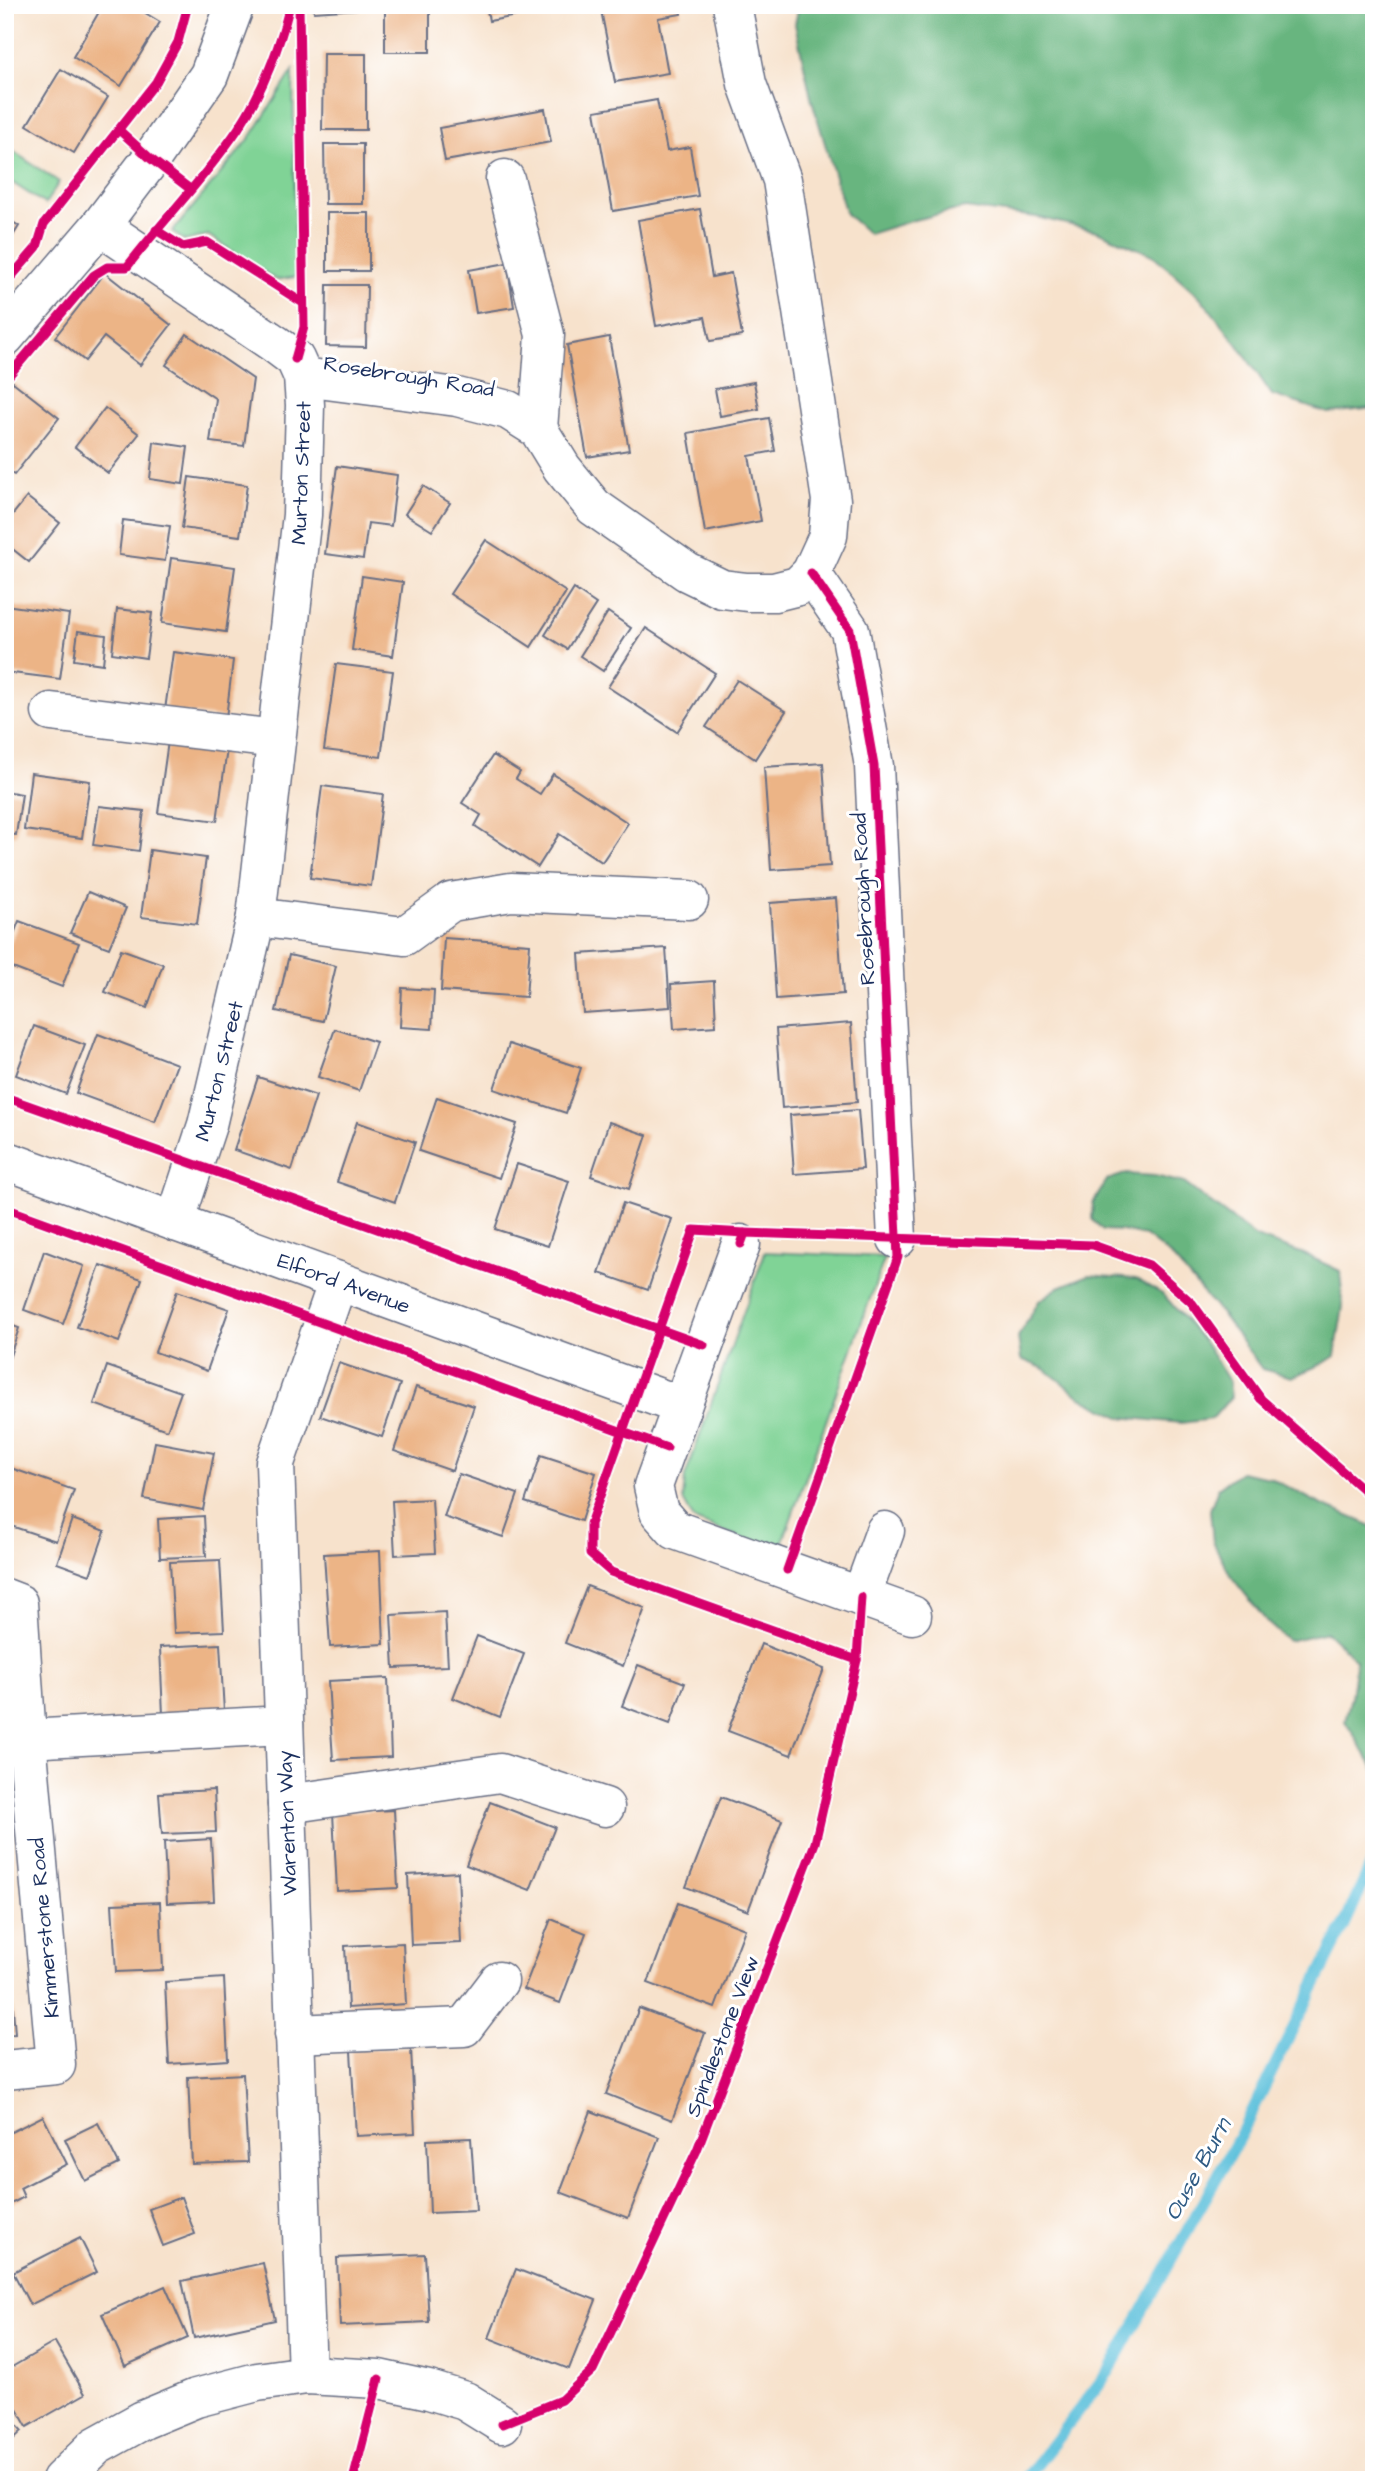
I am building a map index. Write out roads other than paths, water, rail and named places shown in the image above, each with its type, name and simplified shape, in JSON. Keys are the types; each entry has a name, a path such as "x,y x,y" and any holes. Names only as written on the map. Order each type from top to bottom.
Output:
{"street":[{"path":"5,337 100,226 151,159 209,75 235,5"},
{"path":"732,5 747,84 782,180 831,500 828,536 811,573"},
{"path":"505,179 545,335 538,429"},
{"name":"Murton Street","path":"100,226 275,344 295,359 303,377 305,405 302,515 256,917 207,1125 175,1222"},
{"name":"Rosebrough Road","path":"303,377 457,397 508,410 538,429 562,468 594,507 687,572 722,589 774,592 798,586 811,573 850,630 874,766 898,1239"},
{"path":"51,712 276,739"},
{"path":"256,917 404,936 451,902 511,892 689,900"},
{"name":"Elford Avenue","path":"5,1160 682,1406"},
{"path":"741,1244 653,1486 659,1512 676,1530 912,1615"},
{"name":"Warenton Way","path":"307,2375 275,1464 338,1281"},
{"path":"861,1597 885,1531"},
{"name":"Kimmerstone Road","path":"5,1598 18,1603 27,1739 56,2065 5,2070"},
{"path":"27,1739 284,1725"},
{"path":"287,1804 500,1773 605,1807"},
{"path":"294,2034 464,2027 499,1981"},
{"path":"61,2480 96,2446 196,2398 257,2382 307,2375 379,2379 429,2390 466,2401 502,2424"}],"waterway":[{"name":"Ouse Burn","path":"1025,2480 1109,2371 1241,2134 1344,1926 1374,1859"}]}
